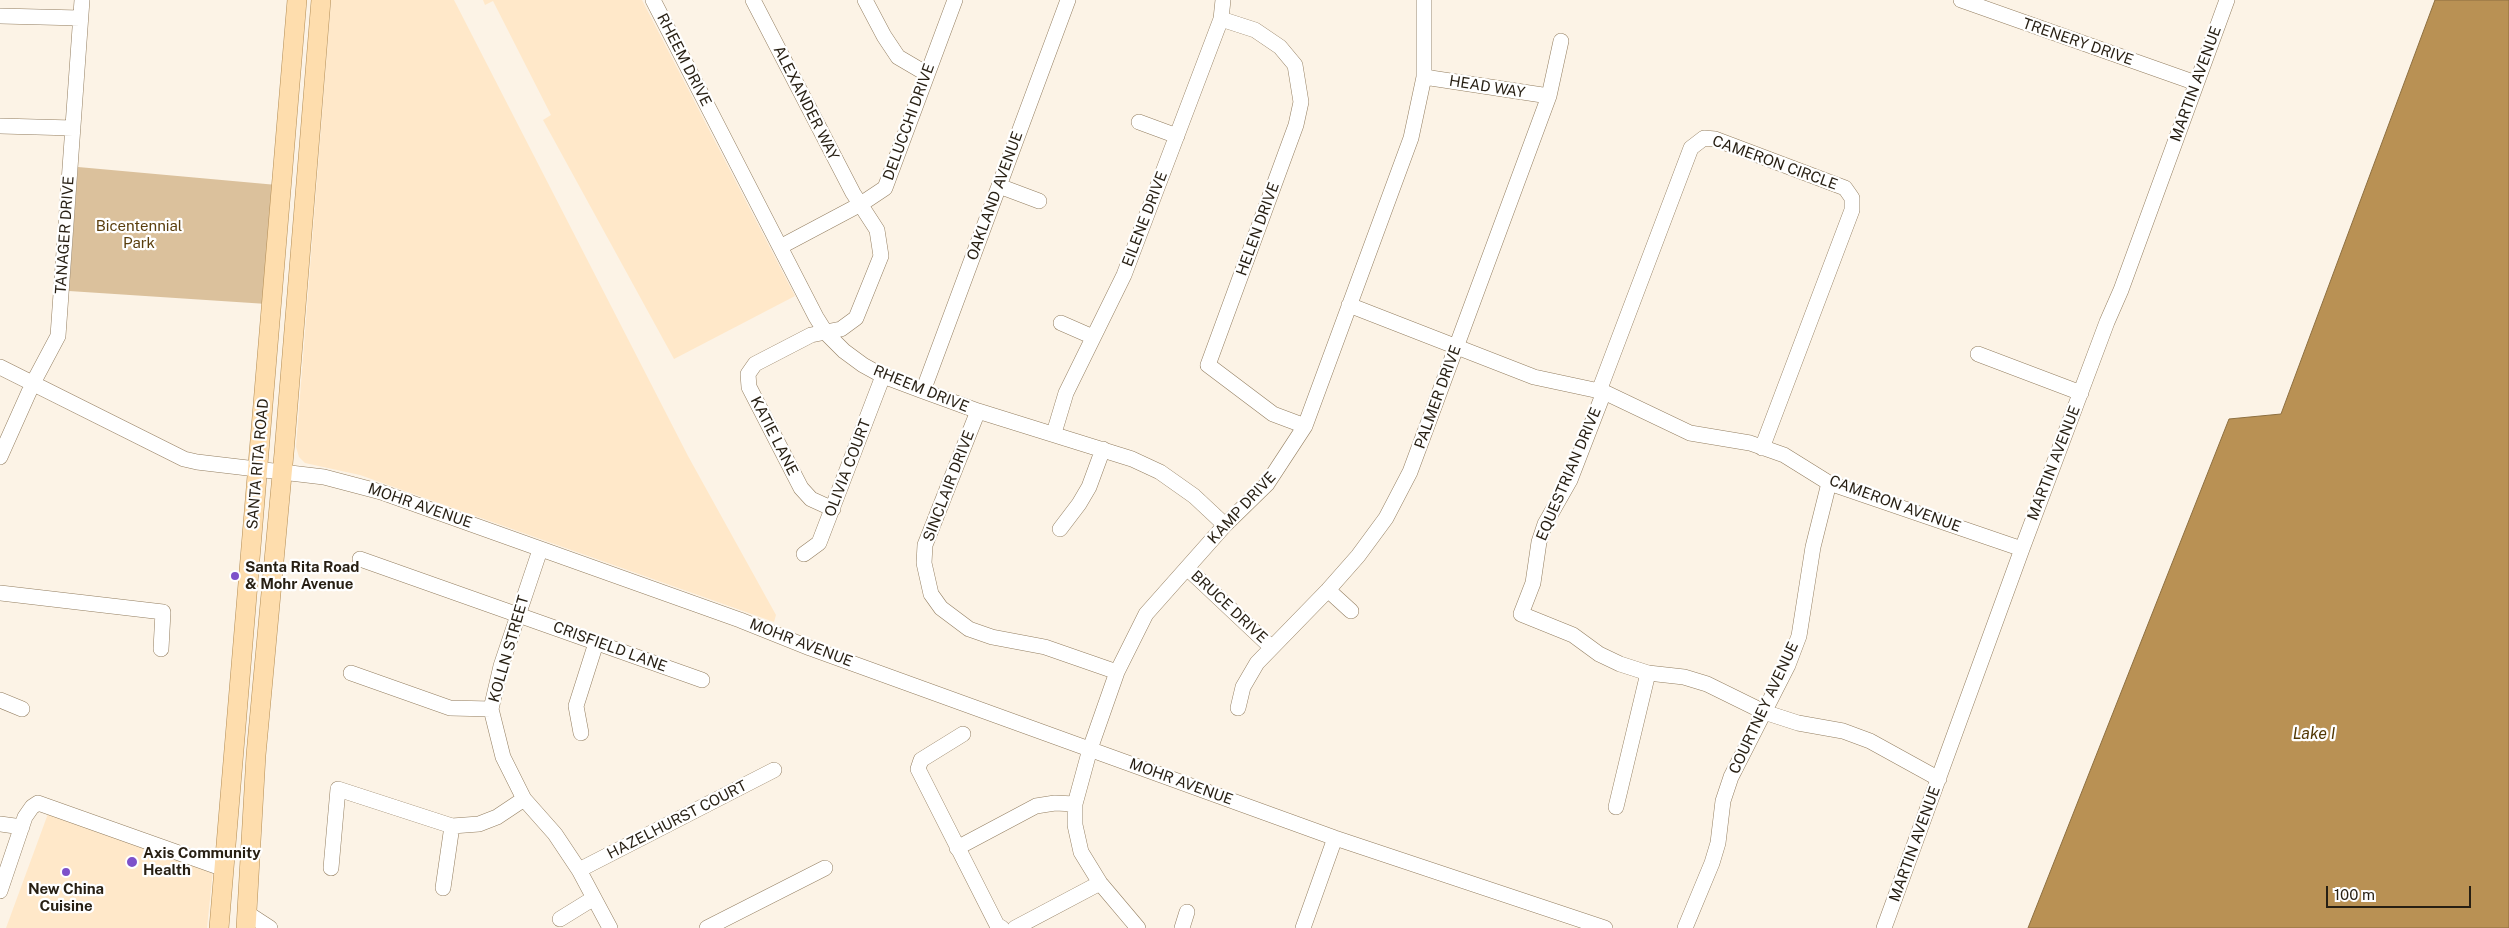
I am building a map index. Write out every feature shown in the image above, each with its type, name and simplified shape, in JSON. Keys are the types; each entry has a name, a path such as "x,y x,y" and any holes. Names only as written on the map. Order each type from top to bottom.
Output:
{"main road":[{"name":"SANTA RITA ROAD","path":"232,924 224,875 297,0"},
{"name":"SANTA RITA ROAD","path":"232,924 256,754 282,472 321,0"},
{"path":"234,753 256,754"}],"street":[{"name":"TANAGER DRIVE","path":"0,457 33,383 58,336 82,0"},
{"name":"RHEEM DRIVE","path":"653,0 826,333 856,360 883,376 978,411 1103,449 1160,472 1194,496 1225,525"},
{"name":"ALEXANDER WAY","path":"753,0 861,204 877,230 881,256 856,318 841,329 826,333"},
{"path":"865,0 884,36 898,57 927,74"},
{"name":"DELUCCHI DRIVE","path":"780,247 861,204 884,188 955,0"},
{"name":"OAKLAND AVENUE","path":"923,391 1068,0"},
{"name":"EILENE DRIVE","path":"1054,433 1066,393 1124,275 1221,19 1223,0"},
{"name":"KAMP DRIVE","path":"1138,928 1100,883 1081,852 1075,825 1075,804 1090,749 1117,672 1146,614 1225,525 1267,484 1305,426 1410,138 1424,77 1424,0"},
{"name":"TRENERY DRIVE","path":"1960,0 2196,83"},
{"name":"MARTIN AVENUE","path":"1884,928 2022,549 2107,322 2122,290 2227,0"},
{"path":"0,16 80,18"},
{"name":"HELEN DRIVE","path":"1221,19 1255,30 1280,47 1295,65 1301,102 1296,125 1208,365 1273,414 1305,426"},
{"name":"PALMER DRIVE","path":"1238,708 1243,687 1257,663 1328,590 1358,556 1390,510 1410,472 1549,96 1561,41"},
{"name":"HEAD WAY","path":"1424,77 1549,96"},
{"path":"1139,122 1177,136"},
{"path":"0,126 73,128"},
{"name":"CAMERON CIRCLE","path":"1601,392 1691,148 1704,138 1715,139 1845,188 1852,198 1852,210 1762,448"},
{"path":"999,186 1039,201"},
{"name":"CAMERON AVENUE","path":"1348,305 1534,377 1601,392 1690,433 1762,448 1784,455 1829,483 2022,549"},
{"path":"1061,323 1093,337"},
{"name":"KATIE LANE","path":"826,333 811,335 755,364 748,374 750,386 801,488 811,499 833,509"},
{"path":"1978,354 2081,393"},
{"name":"MOHR AVENUE","path":"0,367 179,457 197,462 324,477 362,486 740,620 810,648 1335,838 1605,928"},
{"name":"OLIVIA COURT","path":"804,554 819,542 883,376"},
{"name":"EQUESTRIAN DRIVE","path":"1601,392 1570,480 1545,524 1539,542 1533,583 1521,614 1574,635 1599,654 1620,664 1648,673"},
{"name":"SINCLAIR DRIVE","path":"978,411 925,545 924,563 930,594 942,608 969,629 992,637 1046,647 1117,672"},
{"path":"1060,529 1089,487 1103,449"},
{"name":"COURTNEY AVENUE","path":"1685,928 1718,843 1723,801 1731,777 1788,666 1798,636 1813,547 1829,483"},
{"name":"KOLLN STREET","path":"540,550 501,666 492,709 503,757 524,799 555,834 579,870 610,928"},
{"name":"CRISFIELD LANE","path":"360,559 702,680"},
{"name":"BRUCE DRIVE","path":"1187,568 1271,647"},
{"path":"1328,590 1351,611"},
{"path":"0,593 163,612 161,650"},
{"path":"581,733 576,706 596,642"},
{"path":"350,673 450,708 492,709"},
{"path":"1616,807 1648,673 1684,677 1707,684 1764,712 1798,723 1843,731 1870,741 1911,765 1940,778"},
{"path":"0,700 22,709"},
{"path":"963,734 921,760 918,769 957,848 998,925 1002,928"},
{"name":"HAZELHURST COURT","path":"579,870 774,770"},
{"path":"331,868 338,789 452,826 479,824 497,817 524,799"},
{"path":"0,891 22,827 32,806 38,803 224,875"},
{"path":"957,848 1036,806 1055,803 1075,804"},
{"path":"0,824 22,827"},
{"path":"443,888 452,826"},
{"path":"1303,928 1335,838"},
{"path":"707,928 825,868"},
{"path":"1015,928 1100,883"},
{"path":"560,919 594,898"},
{"path":"1182,928 1187,912"},
{"path":"232,924 270,928"}],"shaded area":[{"path":"331,0 454,0 688,456 776,615 774,622 360,475 305,463 299,457 296,447"},
{"path":"483,0 642,0 795,296 674,359 543,120 551,115 493,1 485,5"},
{"path":"49,811 213,870 207,928 6,928"}],"green space":[{"name":"Bicentennial Park","path":"78,167 277,185 267,304 69,291"}],"water":[{"name":"Lake I","path":"2435,0 2509,0 2509,928 2028,928 2229,419 2281,414"}],"place":[{"name":"Santa Rita Road & Mohr Avenue","path":"235,576"},
{"name":"Axis Community Health","path":"132,862"},
{"name":"New China Cuisine","path":"66,872"}]}
